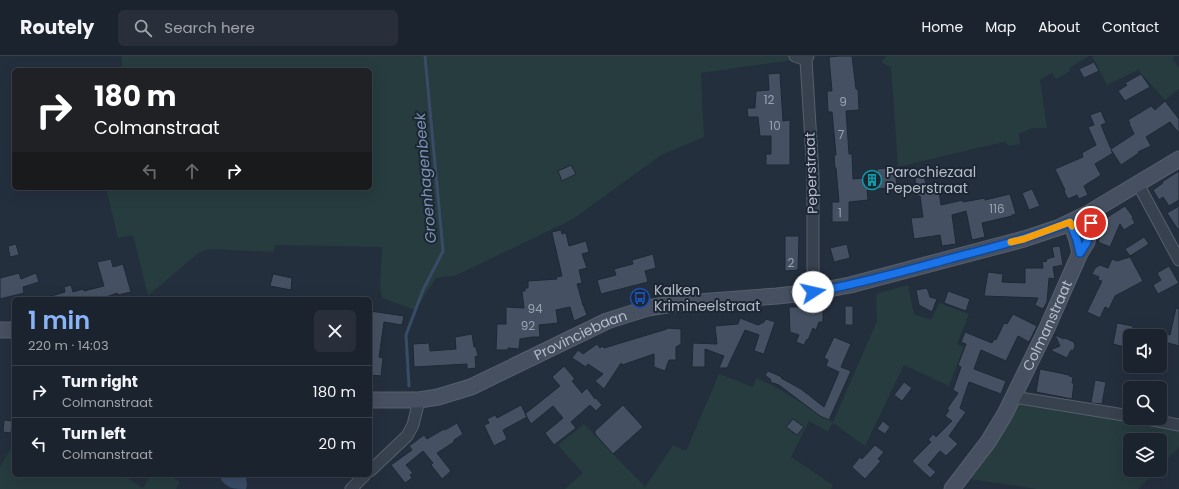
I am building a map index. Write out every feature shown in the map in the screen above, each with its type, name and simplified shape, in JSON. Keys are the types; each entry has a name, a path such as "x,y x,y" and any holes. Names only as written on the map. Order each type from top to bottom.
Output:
{"main road":[{"name":"Provinciebaan","path":"372,400 419,400 438,397 471,387 607,321 648,308 672,304 813,292 850,285 1024,239 1087,214 1179,159"},
{"name":"Colmanstraat","path":"952,489 988,442 1014,397 1047,328 1080,253 1087,242 1091,223 1087,214"},
{"path":"1070,222 1080,253"},
{"path":"0,330 12,330"}],"street":[{"path":"795,56 807,58"},
{"name":"Peperstraat","path":"807,58 813,176 813,292"},
{"path":"1138,184 1179,260"},
{"path":"1014,397 1123,415"},
{"path":"372,469 407,436 413,425 419,400"},
{"path":"1167,422 1179,424"},
{"path":"350,489 364,477"}],"green space":[{"path":"122,56 788,56 792,60 701,73 704,137 661,155 573,219 457,275 436,278 415,310 382,298 380,284 382,247 276,245 273,252 209,249 198,253 148,296 133,235 118,238 106,190 372,190 372,68 122,68"},
{"path":"887,56 1089,56 1069,68 1070,71 1056,79 1052,73 1040,80 1047,128 1032,128 1019,134 1020,144 1009,146 1005,142 898,167 891,67 881,62"},
{"path":"1092,56 1174,56 1173,60 1179,68 1179,89 1165,100 1138,70 1107,85"},
{"path":"908,285 914,314 931,320 939,303 969,314 957,344 964,347 949,386 904,365 865,446 833,423 828,432 809,421 791,457 833,485 831,489 565,489 583,473 558,445 584,424 645,487 673,445 686,451 719,374 753,387 756,378 774,386 833,422 877,321 876,294"},
{"path":"1022,398 1123,419 1123,425 1154,425 1179,430 1179,447 1167,459 1167,433 1123,433 1123,477 1150,477 1138,489 1037,489 970,479 996,444"},
{"path":"12,446 12,477 126,477 143,488 150,477 172,477 180,482 176,489 0,489 0,467"}],"water":[{"path":"222,477 246,477 246,489 234,489 226,485 221,480"}],"building":[{"path":"852,56 856,89 858,89 859,110 846,111 849,154 852,154 853,179 877,177 877,169 895,167 897,187 867,190 868,200 849,202 849,222 832,222 832,202 839,202 835,168 834,155 836,155 832,112 828,112 827,91 832,91 829,57"},
{"path":"1094,62 1099,71 1084,78 1079,69"},
{"path":"780,73 783,121 790,120 790,165 766,165 766,154 771,154 771,136 760,136 758,117 748,117 747,108 755,108 756,91 769,90 768,74"},
{"path":"1141,74 1150,87 1125,101 1118,91 1127,85 1125,83"},
{"path":"1165,101 1179,119 1179,133 1170,122 1146,137 1151,146 1138,152 1139,153 1121,165 1113,153 1095,164 1101,175 1084,186 1088,195 1079,199 1077,195 1068,199 1055,169 1083,157 1082,153 1096,145 1088,127 1094,125 1090,115 1101,111 1106,123 1101,125 1111,149 1134,134 1128,120 1151,106 1155,110"},
{"path":"571,165 576,174 562,181 558,171"},
{"path":"1179,171 1179,200 1169,206 1163,197 1159,200 1153,190"},
{"path":"924,176 926,184 938,183 941,205 963,200 963,202 985,198 985,200 1010,194 1016,214 982,223 985,237 972,240 966,211 952,215 956,244 942,246 940,235 914,239 911,218 923,217 920,196 917,196 915,178"},
{"path":"1032,189 1040,206 1029,210 1022,193"},
{"path":"1125,206 1133,217 1132,218 1135,223 1124,230 1120,224 1110,247 1098,242 1103,229 1101,229 1106,218"},
{"path":"1179,206 1179,231 1167,213"},
{"path":"561,230 562,234 566,233 569,246 586,241 589,252 582,254 587,268 579,270 582,283 577,284 587,315 574,321 570,307 556,310 558,323 539,325 540,337 520,339 519,349 508,348 508,350 496,350 497,324 506,324 506,307 524,308 522,291 525,291 525,288 528,288 528,281 557,279 556,277 562,276 552,233"},
{"path":"785,236 799,236 798,270 785,271"},
{"path":"1144,237 1149,244 1130,256 1125,249"},
{"path":"16,244 19,255 10,257 8,246"},
{"path":"847,244 850,258 834,262 830,248"},
{"path":"1060,246 1063,265 1053,267 1055,279 1049,278 1047,302 1043,309 1035,305 1038,298 984,296 988,272 1003,274 1002,282 1025,283 1025,268 1043,268 1042,262 1047,261 1046,259 1054,257 1052,247"},
{"path":"653,254 656,268 645,271 648,282 601,294 597,280 616,275 614,269 633,264 632,260"},
{"path":"1130,257 1143,281 1115,296 1109,309 1105,307 1100,318 1087,312 1102,281 1098,280 1099,277 1092,274 1095,268 1100,265 1108,268 1112,259 1117,261"},
{"path":"111,259 113,267 123,264 131,292 118,295 117,293 106,297 48,297 65,292 64,287 71,285 73,292 104,286 97,262"},
{"path":"1169,266 1179,283 1158,294 1153,285 1161,280 1157,273"},
{"path":"19,273 21,279 36,273 39,282 23,287 24,293 0,299 0,278"},
{"path":"273,274 292,278 291,290 270,286"},
{"path":"927,288 930,297 937,299 932,312 919,305 916,290"},
{"path":"948,291 970,299 966,311 944,303"},
{"path":"845,306 853,306 853,325 845,325"},
{"path":"789,307 799,307 810,311 812,307 823,307 823,322 819,322 816,330 813,328 804,345 796,342 799,335 790,332"},
{"path":"1176,308 1179,309 1179,346 1167,343 1167,334 1170,335"},
{"path":"372,311 404,316 402,325 384,322 379,357 383,358 381,376 372,375"},
{"path":"1013,314 1037,326 1029,342 1018,336 1006,361 981,350 974,369 1006,381 1001,394 969,382 960,408 966,412 949,436 958,444 946,456 940,451 928,465 936,472 930,478 912,461 931,442 928,440 933,434 936,437 952,421 945,416 949,410 947,409 958,393 953,390 961,367 958,365 966,344 961,342 965,332 992,343 994,339 996,340 1004,323 1007,324"},
{"path":"740,318 758,325 766,319 775,322 764,354 754,351 759,335 745,330 727,368 719,368 724,356 705,349 705,367 692,367 693,343 717,344 715,326 738,324"},
{"path":"1117,323 1133,326 1132,329 1123,329 1123,347 1113,344"},
{"path":"667,328 681,329 681,344 676,347 676,360 669,360 665,371 654,367 654,354 622,365 621,363 604,389 595,381 603,374 588,364 586,367 572,358 578,350 583,354 597,344 600,348 602,346 604,348"},
{"path":"472,334 474,347 476,347 478,356 475,357 476,368 467,369 467,364 414,367 413,344 429,343 430,351 456,349 455,337"},
{"path":"1055,335 1074,342 1075,346 1073,351 1071,350 1067,358 1050,350 1060,346"},
{"path":"834,337 851,344 841,367 851,371 829,420 820,416 779,385 770,382 771,380 765,375 768,371 782,377 781,378 801,389 824,407 839,372 826,366 828,360 824,358"},
{"path":"564,366 575,379 572,381 582,393 587,388 595,399 596,398 602,405 596,411 590,405 571,422 576,428 554,445 545,433 563,418 553,406 531,424 525,414 560,386 552,377"},
{"path":"1040,369 1073,377 1072,383 1074,383 1072,399 1036,392"},
{"path":"1095,380 1106,382 1102,404 1091,403"},
{"path":"904,382 912,388 902,401 894,395"},
{"path":"521,405 527,417 503,430 507,439 494,446 484,425 489,423 487,419 495,415 497,418"},
{"path":"623,405 643,427 613,454 595,434 595,431"},
{"path":"793,419 804,427 797,435 786,427"},
{"path":"4,420 12,421 11,433 3,432"},
{"path":"883,421 890,427 885,434 877,429"},
{"path":"457,423 463,434 437,453 451,471 442,479 431,465 433,463 423,451 406,465 413,473 410,475 412,478 405,483 391,465 412,450 409,446 424,435 427,439"},
{"path":"875,445 884,452 878,459 881,461 865,479 852,467 860,457 862,459"}],"waterway":[{"name":"Groenhagenbeek","path":"409,386 406,335 423,290 443,251 425,56"}],"slow traffic":[{"path":"1011,242 1024,239 1070,222 1072,226"}],"place":[{"name":"Parochiezaal Peperstraat","path":"872,180"},
{"name":"Kalken Krimineelstraat","path":"640,298"}],"route":[{"path":"813,292 850,285 1024,239 1070,222 1080,253 1087,242 1091,223"}]}
